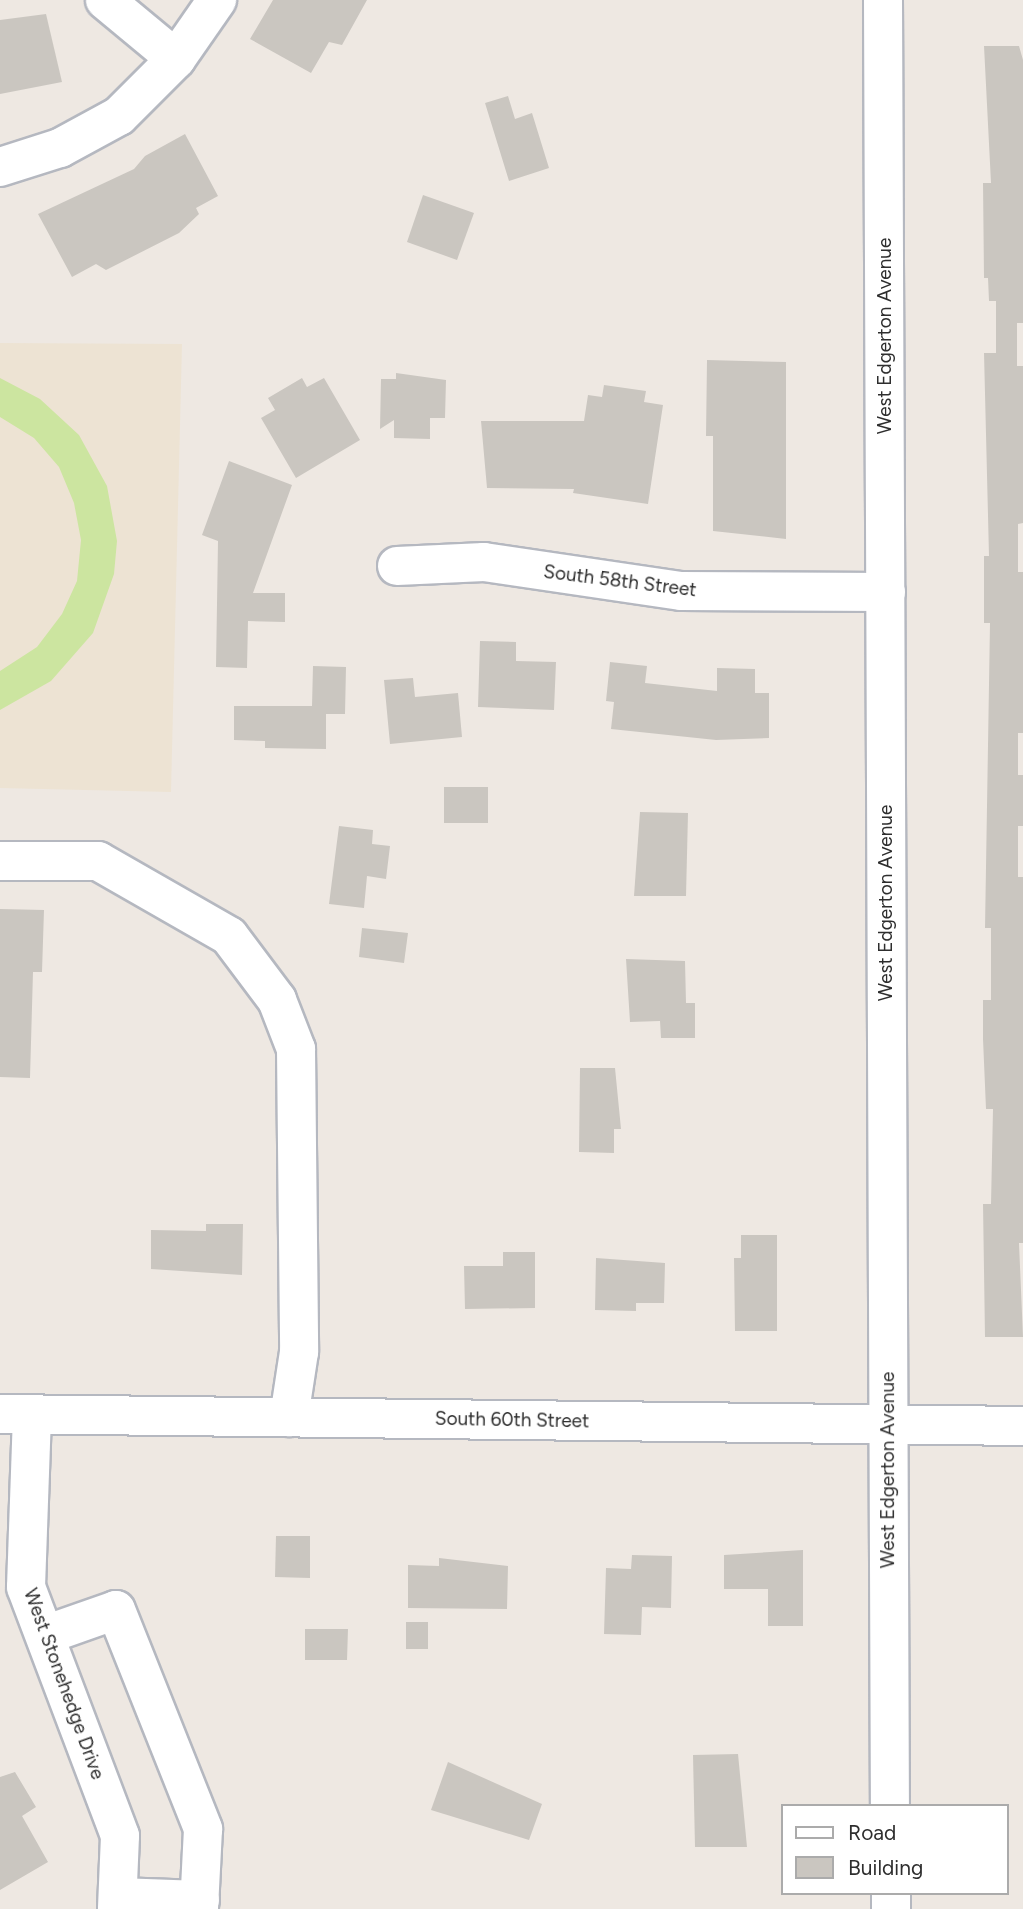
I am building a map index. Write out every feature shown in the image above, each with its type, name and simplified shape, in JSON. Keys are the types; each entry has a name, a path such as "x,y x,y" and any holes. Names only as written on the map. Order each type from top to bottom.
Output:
{"street":[{"path":"105,0 176,59"},
{"path":"0,167 60,148 119,116 176,59 217,0"},
{"name":"West Edgerton Avenue","path":"883,0 890,1804"},
{"name":"South 58th Street","path":"397,566 484,562 681,591 886,592"},
{"path":"0,861 98,861 229,936 277,1000 296,1049 299,1352 289,1417"},
{"name":"South 60th Street","path":"16,1414 1023,1426"},
{"name":"West Stonehedge Drive","path":"16,1414 14,1534 26,1587 120,1836 118,1903"},
{"path":"45,1634 116,1610 202,1829 200,1904 118,1903"}],"shaded area":[{"path":"0,343 182,344 171,792 0,788"}],"green space":[{"path":"0,378 40,399 79,435 107,486 117,541 114,574 93,633 51,681 0,710 0,671 37,647 62,614 77,581 81,540 74,503 59,467 34,438 0,417"}],"building":[{"path":"273,0 367,0 342,45 329,42 311,73 250,39"},
{"path":"46,14 62,82 0,94 0,20"},
{"path":"984,46 1019,46 1023,60 1023,323 1017,323 1017,366 1023,366 1023,523 1018,524 1018,572 1023,572 1023,733 1018,733 1018,775 1023,775 1023,826 1018,826 1018,877 1023,877 1023,1243 1019,1243 1023,1337 985,1337 983,1204 991,1204 993,1109 986,1109 983,1039 983,1000 991,1000 991,928 985,928 990,623 984,623 984,556 989,556 984,353 996,353 996,301 989,301 988,278 984,278 983,183 991,183"},
{"path":"508,96 515,119 532,113 549,168 509,181 485,103"},
{"path":"185,134 218,196 196,208 199,214 179,233 106,270 96,264 72,277 38,214 134,169 145,156"},
{"path":"423,195 474,213 457,260 407,242"},
{"path":"707,360 786,362 786,539 713,531 713,436 706,436"},
{"path":"396,373 446,380 445,418 430,418 430,439 394,438 394,420 380,429 381,379 396,379"},
{"path":"302,378 307,387 324,378 360,440 296,478 261,418 275,410 268,398"},
{"path":"604,385 646,391 644,402 663,405 648,504 573,493 574,489 487,488 481,421 584,421 588,395 602,397"},
{"path":"229,461 292,485 253,593 285,593 285,622 248,621 247,668 216,667 218,541 202,535"},
{"path":"480,641 516,642 516,661 556,662 554,710 478,707"},
{"path":"610,662 647,666 645,683 717,691 717,668 755,669 755,693 769,693 769,738 716,740 611,729 614,702 606,701"},
{"path":"313,666 346,667 345,714 326,714 326,749 265,748 265,741 234,740 234,706 312,706"},
{"path":"413,678 415,697 458,693 462,737 390,744 384,680"},
{"path":"444,787 488,787 488,823 444,823"},
{"path":"640,812 688,813 686,896 634,896"},
{"path":"339,826 373,830 372,844 390,846 386,879 367,876 364,908 329,904"},
{"path":"0,909 44,910 42,972 33,972 30,1078 0,1077"},
{"path":"362,928 408,933 404,963 359,957"},
{"path":"626,959 685,961 686,1003 695,1003 695,1038 661,1038 660,1021 630,1022"},
{"path":"580,1068 615,1068 621,1129 614,1129 614,1153 579,1152"},
{"path":"206,1224 243,1224 242,1275 151,1269 151,1230 206,1231"},
{"path":"741,1235 777,1235 777,1331 735,1331 734,1258 741,1258"},
{"path":"503,1252 535,1252 535,1308 465,1309 464,1266 503,1266"},
{"path":"596,1258 665,1263 664,1303 636,1303 636,1311 595,1310"},
{"path":"276,1536 310,1536 310,1578 275,1577"},
{"path":"803,1550 803,1626 768,1626 768,1589 724,1589 724,1555"},
{"path":"632,1555 672,1556 671,1608 642,1607 641,1635 604,1634 606,1568 631,1569"},
{"path":"439,1558 508,1566 507,1609 408,1608 408,1565 439,1566"},
{"path":"406,1622 428,1622 428,1649 406,1649"},
{"path":"305,1629 348,1629 347,1660 305,1660"},
{"path":"738,1754 747,1847 695,1847 693,1755"},
{"path":"448,1762 542,1804 529,1840 431,1810"},
{"path":"15,1772 36,1807 22,1816 48,1862 0,1890 0,1777"}]}
